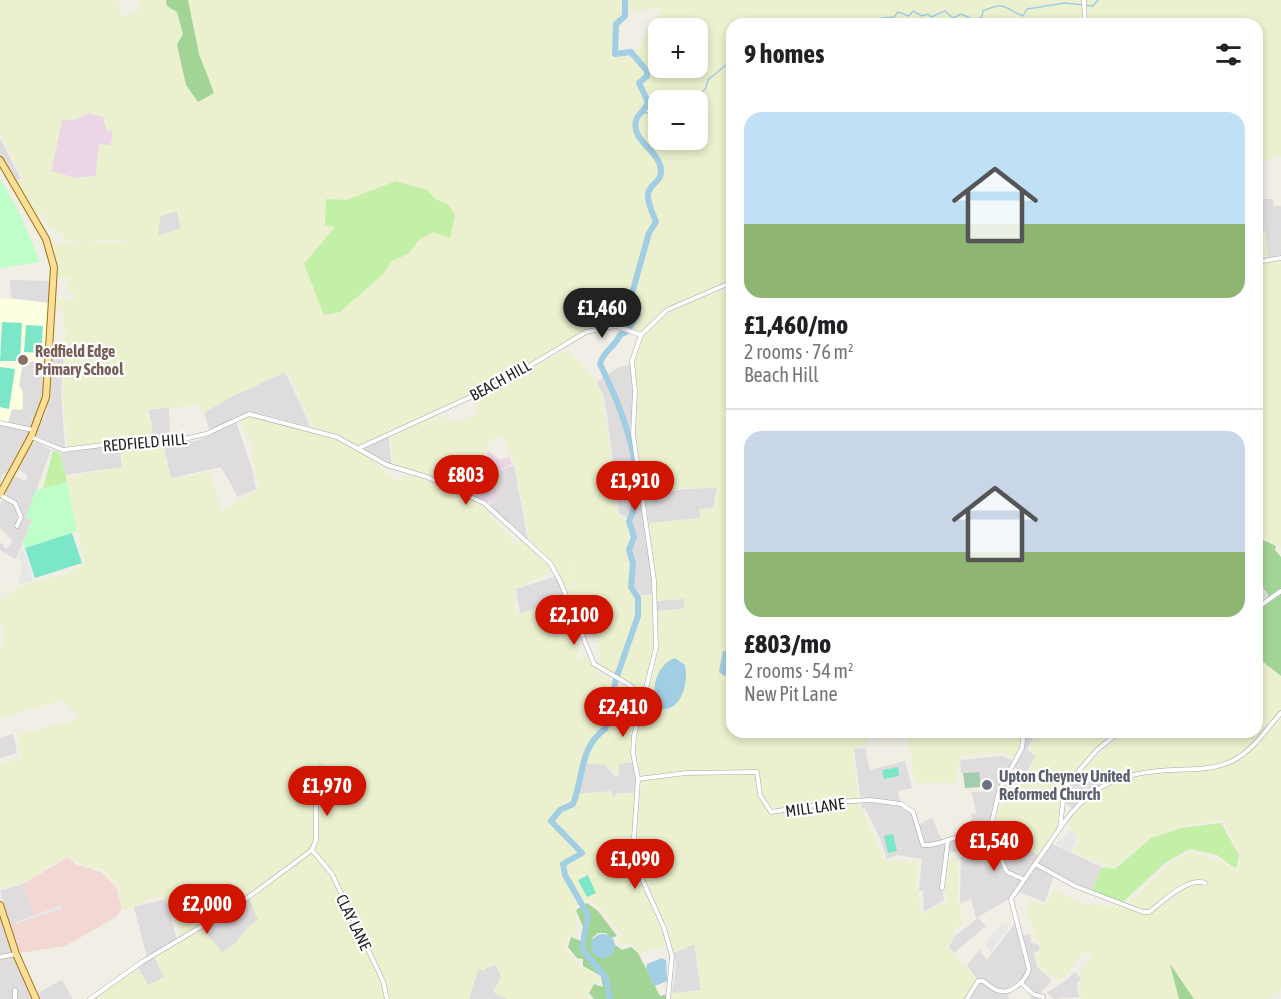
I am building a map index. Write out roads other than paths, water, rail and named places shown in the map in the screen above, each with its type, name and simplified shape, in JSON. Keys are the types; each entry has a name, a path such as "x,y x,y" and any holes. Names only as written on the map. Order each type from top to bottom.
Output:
{"main road":[{"path":"0,160 46,239 54,267 46,397 32,434 0,495"},
{"path":"0,905 16,954 36,999"}],"street":[{"path":"1084,0 1085,18"},
{"path":"1263,261 1281,258"},
{"path":"668,999 672,956 664,928 636,862 634,837 638,779 633,747 656,648 654,580 633,434 635,391 632,361 641,335 667,310 726,285"},
{"name":"BEACH HILL","path":"359,448 501,383 586,332 616,326 641,335"},
{"name":"REDFIELD HILL","path":"0,423 32,434 63,450 150,439 179,440 206,434 249,414 330,434 387,465 427,477 475,498 539,551 560,581 588,656 597,668 620,679 643,697"},
{"path":"0,479 8,480"},
{"path":"0,495 15,503 21,518 17,526"},
{"path":"1263,604 1281,591"},
{"path":"1263,732 1281,713"},
{"path":"1023,879 1007,872 991,838 999,791 1023,748 1024,738"},
{"path":"1060,828 1063,800 1070,781 1097,750 1112,738"},
{"path":"967,999 980,981 995,989 1005,991 1021,983 1029,969 1011,902 1023,879 1037,865 1080,801 1105,784 1143,774 1196,770 1231,761 1244,753 1258,738"},
{"path":"90,999 142,962 238,904 312,850 316,840 316,779 321,767"},
{"name":"MILL LANE","path":"638,779 686,773 757,772 760,795 771,812 836,802 871,800 901,804 913,812 923,845 976,832 991,838"},
{"path":"942,888 948,840"},
{"name":"CLAY LANE","path":"312,850 332,874 383,981 387,999"},
{"path":"1037,865 1075,886 1143,912 1149,912 1186,886 1198,881 1205,883"},
{"path":"0,957 16,954"},
{"path":"1021,983 1033,994 1043,997"}],"water":[{"path":"723,651 726,651 726,675 719,672"},
{"path":"675,658 685,665 685,686 675,705 662,709 655,696 656,680 668,661"},
{"path":"603,934 612,937 615,946 612,955 603,958 594,955 591,946 594,937"},
{"path":"662,958 666,960 667,981 655,986 646,969 647,964"}],"waterway":[{"path":"610,999 606,978 582,949 588,915 565,875 563,864 582,853 551,821 560,810 573,804 586,754 605,729 616,679 638,616 638,598 631,587 633,563 629,550 634,537 629,521 635,504 637,484 635,463 624,420 600,364 620,335 626,332 638,315 631,297 649,233 656,222 648,194 661,174 656,157 641,140 636,128 637,119 648,102 639,83 647,76 647,71 631,52 615,54 616,24 625,16 625,0"},
{"path":"979,18 982,17 983,11 996,6 1004,7 1023,16 1027,9 1065,3 1093,6 1098,0"},
{"path":"882,18 894,17 898,12 909,16 913,11 922,16 928,14 931,17 945,11 953,18"},
{"path":"953,18 961,14 970,18"},
{"path":"704,90 708,80 726,65"},
{"path":"642,113 648,113"}],"place":[{"name":"Redfield Edge Primary School","path":"23,360"},
{"name":"Upton Cheyney United Reformed Church","path":"987,785"}]}
